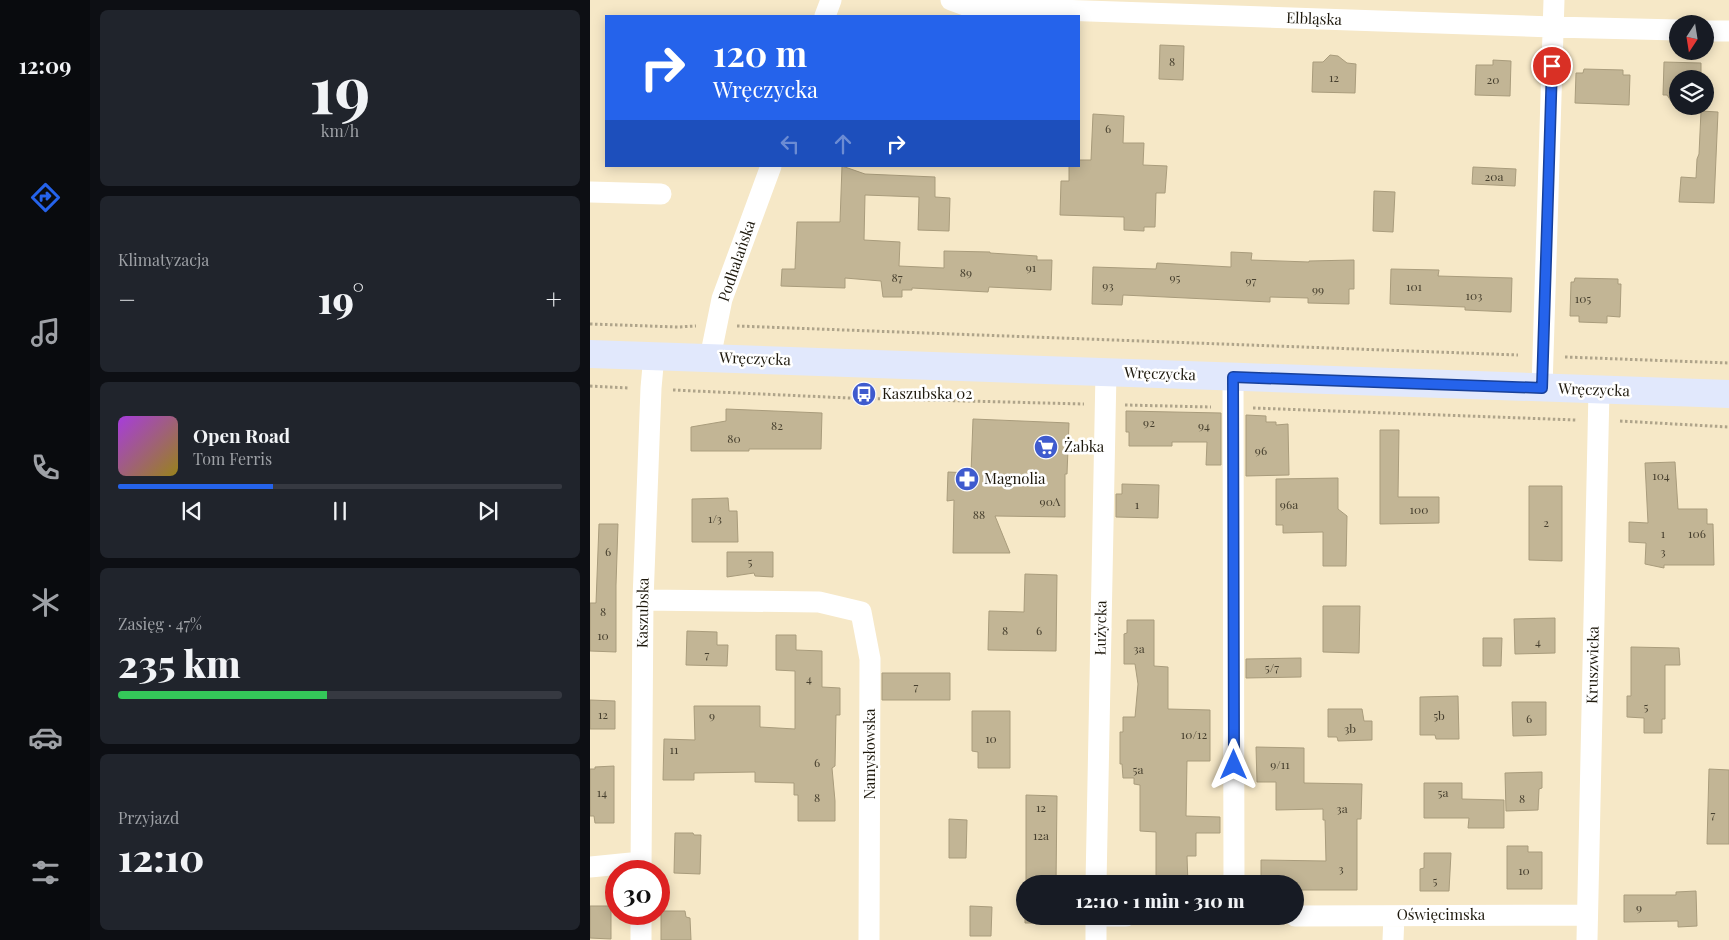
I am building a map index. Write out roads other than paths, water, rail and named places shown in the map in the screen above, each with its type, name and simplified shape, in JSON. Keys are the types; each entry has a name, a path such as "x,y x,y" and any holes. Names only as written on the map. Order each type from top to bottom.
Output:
{"main road":[{"name":"Wręczycka","path":"590,354 1729,394"}],"street":[{"path":"825,15 831,0"},
{"name":"Elbląska","path":"951,0 970,7 1669,30"},
{"path":"1542,388 1554,0"},
{"path":"1714,31 1729,31"},
{"name":"Podhalańska","path":"710,358 722,300 770,167"},
{"path":"590,192 661,194"},
{"name":"Kaszubska","path":"641,860 643,600 651,388 654,355"},
{"name":"Łużycka","path":"1096,875 1106,372"},
{"path":"1233,377 1234,875"},
{"name":"Kruszwicka","path":"1587,940 1599,390"},
{"name":"Namysłowska","path":"643,600 819,602 861,612 870,659 869,940"},
{"path":"590,866 605,866"},
{"name":"Oświęcimska","path":"1304,916 1587,915"},
{"path":"1394,916 1394,940"},
{"path":"641,925 641,940"},
{"path":"1096,925 1096,940"}],"place":[{"name":"Kaszubska 02","path":"864,394"},
{"name":"Żabka","path":"1046,447"},
{"name":"Magnolia","path":"967,479"}]}
